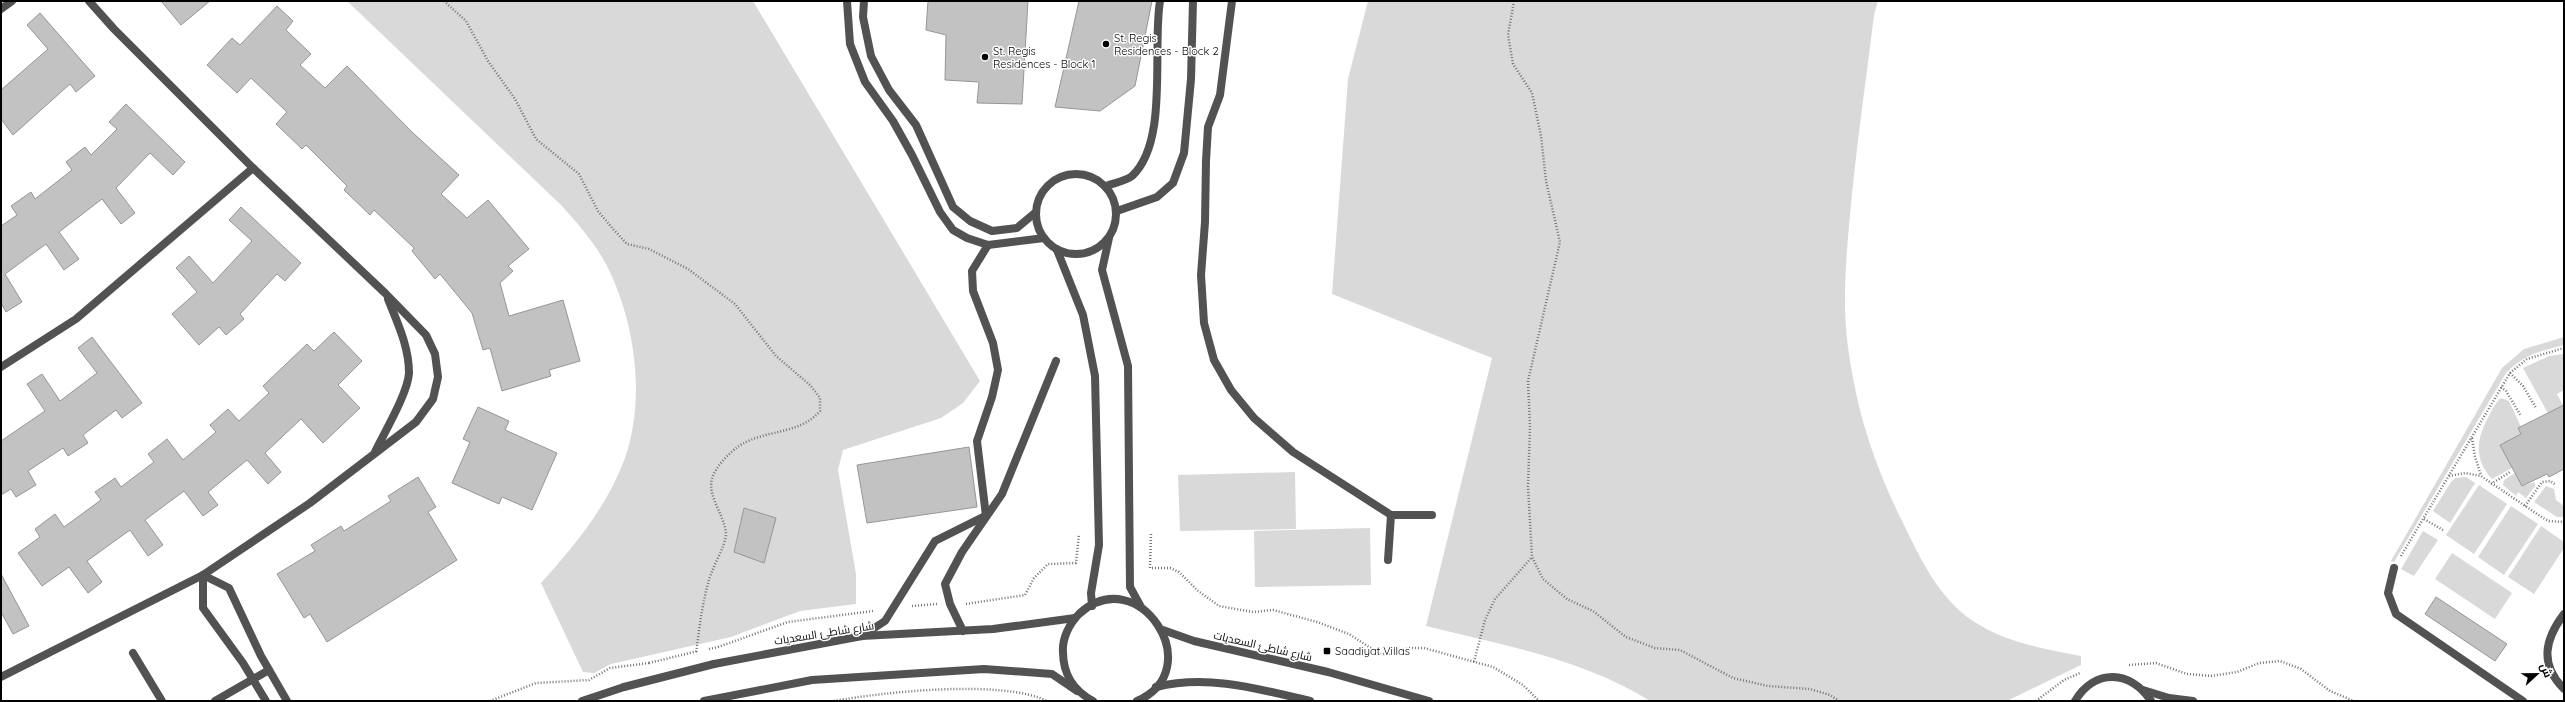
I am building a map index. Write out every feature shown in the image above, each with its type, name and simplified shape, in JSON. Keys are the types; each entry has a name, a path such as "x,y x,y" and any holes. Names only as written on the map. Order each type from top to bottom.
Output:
{"street":[{"path":"1,9 12,1"},
{"path":"1,677 203,575 310,503 416,422 433,399 438,377 435,354 426,335 385,293 253,168 89,1"},
{"path":"847,1 850,44 865,82 893,122 912,155 940,212 949,224 967,238 988,245 1044,238"},
{"path":"864,1 863,17 871,56 889,90 916,125 953,207 970,221 992,231 1017,228 1036,212"},
{"path":"1106,186 1131,176 1147,156 1155,128 1156,37 1160,1"},
{"path":"1117,211 1157,198 1173,184 1184,153 1191,79 1193,1"},
{"path":"1232,1 1220,95 1208,127 1206,161 1205,222 1201,275 1204,323 1214,360 1231,390 1254,418 1293,452 1391,515 1432,515"},
{"path":"1,367 76,319 253,168"},
{"path":"1092,606 1091,593 1099,545 1095,376 1084,315 1057,250 1044,238 1038,225 1036,212 1042,193 1056,178 1068,174 1082,173 1095,177 1106,186 1114,197 1117,211 1114,230 1109,238 1102,270 1128,366 1130,428 1130,587 1141,607"},
{"path":"1057,250 1079,254 1091,252 1109,238"},
{"path":"986,516 976,441 992,397 998,370 993,344 973,290 972,271 988,245"},
{"path":"374,455 399,404 409,373 403,335 385,293"},
{"path":"963,631 950,604 945,584 962,552 1002,494 1056,361"},
{"path":"1388,560 1391,515"},
{"path":"862,636 885,621 935,541 986,516"},
{"path":"2394,568 2388,593 2396,614 2523,701"},
{"path":"203,575 229,588 269,670 287,701"},
{"path":"203,575 203,608 253,679 266,701"},
{"path":"1093,701 1085,699 1068,678 1063,662 1062,647 1067,631 1075,618 1092,606 1108,601 1125,601 1141,607 1154,618 1162,630 1168,655 1162,678 1156,687 1141,700"},
{"path":"2564,614 2549,638 2547,653 2550,668 2557,682 2564,689"},
{"name":"شارع شاطئ السعديات","path":"582,701 624,687 714,664 862,636 963,631 1075,618"},
{"name":"شارع شاطئ السعديات","path":"1162,630 1194,641 1328,672 1429,701"},
{"path":"133,653 162,701"},
{"path":"704,701 812,680 984,669 1052,674 1077,690"},
{"path":"215,701 269,670"},
{"path":"2075,701 2083,689 2094,681 2106,677 2120,677 2132,681 2143,690 2151,701"},
{"path":"1156,687 1190,682 1226,683 1310,701"},
{"path":"2143,690 2169,698 2193,701"}],"path":[{"path":"444,1 466,21 488,61 515,99 536,139 579,174 598,211 627,244 661,255 710,284 735,304 776,356 810,385 820,398 820,411 812,421 739,446 723,461 711,479 714,497 722,517 726,536 709,580 699,631 695,662"},
{"path":"1514,1 1508,35 1513,64 1532,93 1541,136 1546,181 1560,242 1528,381 1530,427 1528,486 1532,558 1543,579 1567,599 1594,611 1626,637 1655,648 1680,650 1733,678 1768,686 1810,689 1830,695 1839,701"},
{"path":"2394,568 2510,373 2527,359 2564,348"},
{"path":"2510,373 2523,386 2536,408"},
{"path":"2501,387 2506,392 2521,416"},
{"path":"2472,438 2475,457 2481,476"},
{"path":"2492,484 2510,472"},
{"path":"2449,476 2465,473 2481,476 2550,521 2564,522"},
{"path":"2525,506 2542,482 2550,481 2556,484"},
{"path":"2424,519 2443,530"},
{"path":"1151,534 1150,568 1170,568 1178,572 1197,590 1219,606 1253,612 1273,610 1317,622 1349,634 1380,654 1392,654 1408,648 1424,648 1474,662 1506,673 1523,685 1539,701"},
{"path":"1474,662 1485,620 1495,598 1532,558"},
{"path":"490,701 536,684 589,680 610,668 649,663 718,647"},
{"path":"2121,666 2156,663 2187,674 2210,676 2236,672 2259,663 2280,661 2301,669 2330,691 2354,701"},
{"path":"2036,701 2064,680 2084,672"},
{"path":"834,701 872,695 990,690 1026,693 1047,701"}],"shaded area":[{"path":"347,1 753,1 980,381 963,403 941,418 843,450 838,470 856,574 856,604 800,611 731,637 611,664 594,673 583,672 541,583 578,540 609,493 625,458 631,435 635,410 636,385 634,360 631,335 617,288 597,249 561,205"},
{"path":"1368,1 1878,1 1874,15 1855,165 1845,281 1846,331 1856,395 1862,418 1876,461 1894,505 1925,566 1941,591 1961,612 1985,628 2025,644 2081,656 2081,665 2007,701 1650,701 1624,686 1570,664 1513,647 1426,626 1492,358 1332,294 1348,79"},
{"path":"2564,337 2564,345 2532,354 2519,362 2506,373 2394,562 2391,561 2502,368 2524,349"},
{"path":"2564,354 2564,390 2557,394 2564,407 2550,417 2523,368 2549,356"},
{"path":"2501,398 2509,401 2521,427 2518,429 2521,434 2501,444 2512,468 2492,479 2482,464 2479,441 2485,424 2497,402"},
{"path":"1295,472 1296,529 1180,531 1178,475"},
{"path":"2515,473 2522,486 2535,482 2535,486 2526,498 2518,492 2516,496 2503,485 2504,480"},
{"path":"2466,477 2475,483 2450,523 2433,511 2451,482 2455,478"},
{"path":"2479,485 2507,504 2474,554 2446,535"},
{"path":"2546,486 2554,489 2556,500 2564,506 2564,517 2557,517 2534,502"},
{"path":"2511,506 2538,524 2504,575 2478,557"},
{"path":"2541,526 2564,542 2564,548 2534,594 2508,577"},
{"path":"1370,528 1371,585 1255,587 1254,531"},
{"path":"2423,531 2438,540 2414,576 2401,569"},
{"path":"2452,553 2512,593 2495,619 2435,579"}],"building":[{"path":"161,1 210,1 181,25"},
{"name":"St. Regis Residences - Block 1","path":"928,1 1028,1 1022,104 977,103 979,82 945,80 946,35 926,30"},
{"name":"St. Regis Residences - Block 2","path":"1079,1 1152,1 1135,86 1100,111 1055,107"},
{"path":"277,6 293,21 286,30 311,54 300,65 325,88 347,66 412,132 459,175 441,194 467,218 488,200 529,249 508,266 513,271 500,283 509,316 563,300 580,361 549,370 551,376 502,391 490,348 483,350 472,313 440,274 435,279 412,251 414,248 374,210 370,215 344,190 347,186 306,145 302,149 276,124 287,112 251,78 237,93 207,65 232,38 240,45"},
{"path":"40,13 95,76 76,92 70,84 13,135 1,119 1,90 48,49 27,25"},
{"path":"126,104 185,162 173,175 150,153 116,188 135,213 121,224 102,199 59,232 79,259 64,270 46,244 5,274 22,302 6,312 1,303 1,226 17,215 11,206 31,192 35,199 72,170 66,162 85,147 91,155 117,129 109,122"},
{"path":"241,207 301,263 285,281 277,274 240,314 244,319 226,335 219,327 199,345 172,314 197,292 176,268 189,256 213,283 252,241 229,220"},
{"path":"334,332 362,361 338,385 360,408 323,443 301,419 265,453 281,472 268,484 247,460 208,492 218,505 203,516 184,491 145,520 163,545 148,556 130,530 87,561 102,582 88,593 69,567 42,586 18,553 40,537 35,529 55,514 64,527 101,500 95,492 115,478 121,487 154,462 148,454 167,439 183,460 216,432 210,425 228,409 239,421 269,393 263,386 307,344 314,351"},
{"path":"92,337 142,403 122,418 116,410 83,435 88,443 68,456 63,448 28,471 36,485 16,497 11,489 1,495 1,441 45,411 27,384 42,374 60,401 97,373 78,348"},
{"path":"2564,405 2564,469 2549,477 2547,474 2522,486 2500,445 2521,434 2518,428"},
{"path":"478,407 509,421 505,430 557,453 532,510 502,497 499,504 452,483 470,442 463,439"},
{"path":"969,447 977,507 867,523 857,465"},
{"path":"418,477 436,507 428,512 457,560 327,642 310,614 304,618 277,574 315,551 311,545 341,526 344,531 391,501 388,496"},
{"path":"744,508 776,518 764,563 734,552"},
{"path":"1,574 29,626 13,634 1,612"},
{"path":"2436,597 2507,644 2495,661 2425,614"}],"place":[{"name":"St. Regis Residences - Block 2","path":"1106,44"},
{"name":"St. Regis Residences - Block 1","path":"985,57"},
{"name":"Saadiyat Villas","path":"1327,651"}]}
